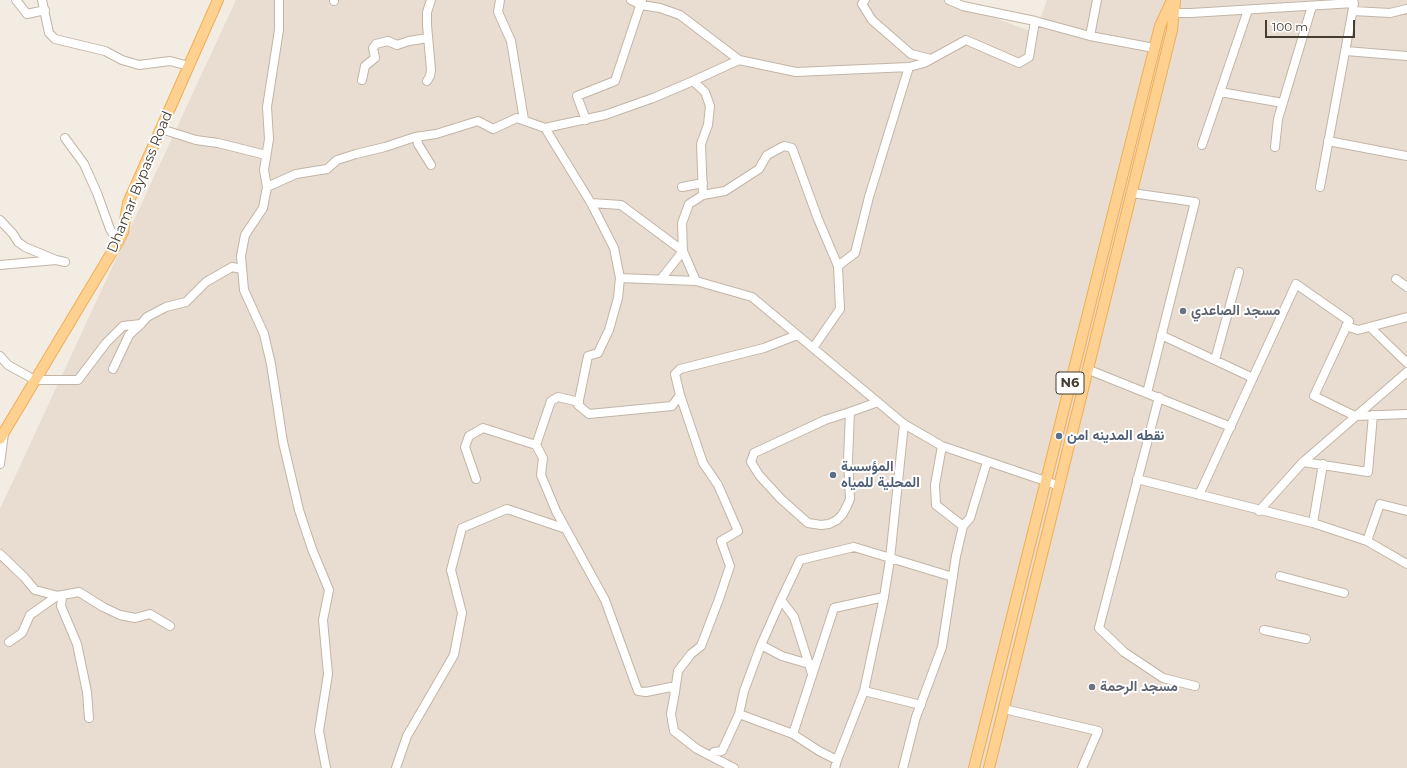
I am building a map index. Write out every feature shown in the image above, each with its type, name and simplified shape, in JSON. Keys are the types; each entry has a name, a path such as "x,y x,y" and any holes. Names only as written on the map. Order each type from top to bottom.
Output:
{"main road":[{"name":"Dhamar Bypass Road","path":"2,435 123,232 128,203 218,0"},
{"name":"N6","path":"989,768 1089,370 1172,30 1170,13 1173,0"},
{"name":"N6","path":"975,765 1154,48 1160,26 1170,13"},
{"path":"1063,409 1078,413"},
{"path":"995,682 1009,688"},
{"path":"975,765 986,768"}],"street":[{"path":"16,0 28,14 45,10"},
{"path":"42,0 50,33 55,39 105,51 122,60 139,65 170,61 189,66"},
{"path":"279,0 279,30 267,108 268,139 264,170 267,188 263,208 245,235 241,256 244,290 264,334 271,364 283,442 299,510 312,549 329,590 323,620 328,674 319,731 326,768"},
{"path":"427,82 431,70 427,12 431,0"},
{"path":"500,0 498,12 511,41 524,120"},
{"path":"631,0 680,15 739,60 796,72 909,67 924,63 966,40 1019,63 1029,57 1035,21"},
{"path":"865,0 862,4 872,20 911,54 931,59"},
{"path":"948,0 963,6 1035,21 1090,36 1154,48"},
{"path":"1090,36 1097,0"},
{"path":"586,120 577,96 615,81 641,3"},
{"path":"1170,13 1354,5 1390,13 1407,8"},
{"path":"1320,187 1354,5"},
{"path":"1275,147 1278,119 1312,6"},
{"path":"1202,145 1248,10"},
{"path":"362,80 365,66 375,58 373,48 376,44 388,40 395,45 399,45 409,41 428,38"},
{"path":"1346,51 1407,56"},
{"path":"267,188 296,174 327,169 337,160 417,137 436,134 478,121 493,129 518,118 546,128 586,120 653,98 739,60"},
{"path":"838,266 855,253 869,198 909,67"},
{"path":"693,81 705,92 710,106 708,125 701,144 703,195"},
{"path":"1220,92 1283,103"},
{"path":"546,128 591,203 614,248 620,278 618,298 609,330 598,353 588,356 578,405 589,414 672,406 680,396"},
{"path":"161,129 196,140 218,143 266,155"},
{"path":"417,137 418,144 431,165"},
{"path":"65,138 84,164 97,193 110,229 118,242"},
{"path":"1328,141 1407,156"},
{"path":"696,281 683,250 682,223 689,204 703,195 725,191 759,169 767,154 784,146 792,148 818,219 838,266 840,308 813,348"},
{"path":"682,187 703,183"},
{"path":"1132,193 1195,202 1147,392"},
{"path":"591,203 621,205 683,250"},
{"path":"0,220 22,245 56,260 65,262"},
{"path":"661,280 683,250"},
{"path":"0,265 56,260"},
{"path":"113,370 129,335 147,316 166,307 186,302 206,282 232,267 242,268"},
{"path":"1215,360 1239,272"},
{"path":"620,278 696,281 752,297 904,424 942,446 1060,486"},
{"path":"1396,279 1407,287"},
{"path":"1199,495 1296,284 1349,321 1314,396 1355,416 1407,414"},
{"path":"1346,326 1358,330 1407,318"},
{"path":"0,356 8,365 35,380 78,380 106,342 124,326 141,324"},
{"path":"1370,327 1407,363"},
{"path":"734,768 697,749 674,732 671,714 678,671 691,654 701,646 730,566 721,541 738,531 718,485 703,463 680,396 675,374 680,368 764,348 797,335"},
{"path":"1161,335 1253,378"},
{"path":"1089,370 1231,427"},
{"path":"1259,510 1303,462 1407,372"},
{"path":"536,445 551,402 558,397 578,402"},
{"path":"1159,397 1099,628 1124,652 1163,678 1195,686"},
{"path":"850,412 848,460 850,499 842,515 829,524 821,525 808,523 781,499 760,475 751,462 754,453 826,420 878,402"},
{"path":"1303,462 1368,472 1373,415"},
{"path":"739,714 793,734 836,764 864,690 884,597 890,559 904,424"},
{"path":"476,479 465,447 469,436 483,428 536,445 543,458 541,475 556,511 605,600 638,691 646,692 672,687 675,692"},
{"path":"0,464 2,435"},
{"path":"942,446 934,485 936,505 963,526"},
{"path":"903,768 916,717 942,647 963,526 970,518 986,462"},
{"path":"1313,523 1323,464"},
{"path":"1137,479 1313,523 1367,541 1407,564"},
{"path":"1367,541 1380,504 1407,511"},
{"path":"396,768 407,736 454,656 462,613 451,570 462,528 506,509 566,529"},
{"path":"712,757 714,752 722,751 739,714 744,691 762,645 800,560 854,547 953,577"},
{"path":"0,554 35,590 62,597 61,606 77,644 87,692 89,718"},
{"path":"1280,576 1344,593"},
{"path":"9,642 22,633 30,615 57,596 79,592 103,607 120,615 135,618 150,614 170,626"},
{"path":"812,664 834,608 884,597"},
{"path":"781,600 794,617 812,664 812,674 793,734"},
{"path":"1264,630 1306,639"},
{"path":"762,645 782,656 812,664"},
{"path":"864,690 920,705"},
{"path":"1004,709 1098,731 1082,768"}],"shaded area":[{"path":"236,0 947,0 1035,33 1047,0 1407,0 1407,768 0,768 0,509"}],"place":[{"name":"مسجد الصاعدي","path":"1183,311"},
{"name":"نقطه المدينه امن","path":"1059,436"},
{"name":"المؤسسة المحلية للمياه","path":"833,475"},
{"name":"مسجد الرحمة","path":"1092,687"}]}
